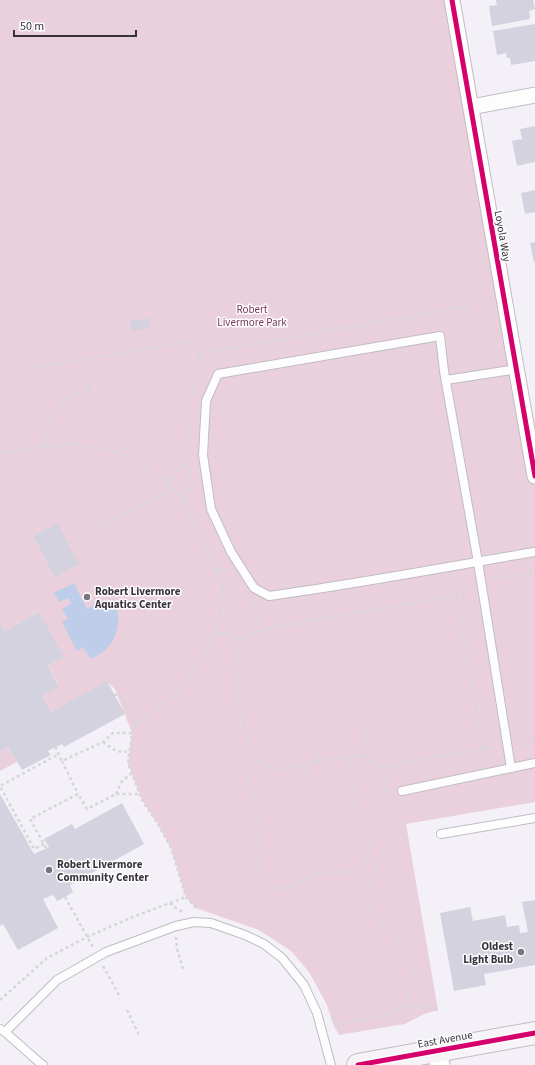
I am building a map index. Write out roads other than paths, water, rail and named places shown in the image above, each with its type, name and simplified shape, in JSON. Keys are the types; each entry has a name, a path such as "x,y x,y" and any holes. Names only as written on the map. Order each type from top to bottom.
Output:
{"main road":[{"name":"East Avenue","path":"358,1065 438,1058 535,1033"}],"street":[{"name":"Loyola Way","path":"452,0 535,476"},
{"path":"471,107 535,95"}],"lane":[{"path":"511,768 478,562 446,380 440,336 218,374 206,401 203,455 211,509 231,552 254,588 269,596 345,585 478,562 535,552"},
{"path":"446,380 516,369"},
{"path":"402,791 535,763"},
{"path":"440,834 535,818"},
{"path":"41,1064 3,1031 58,980 106,952 176,926 194,922 211,923 245,935 264,944 282,958 304,985 317,1013 331,1065"}],"water":[{"path":"74,583 87,609 99,602 103,608 115,601 118,619 115,636 106,649 91,659 83,647 77,651 62,622 68,619 62,609 72,603 68,598 59,602 54,593"}],"place":[{"name":"Robert Livermore Aquatics Center","path":"87,597"},
{"name":"Robert Livermore Community Center","path":"49,870"},
{"name":"Oldest Light Bulb","path":"521,952"}],"park label":[{"name":"Robert Livermore Park","path":"252,315"}]}
